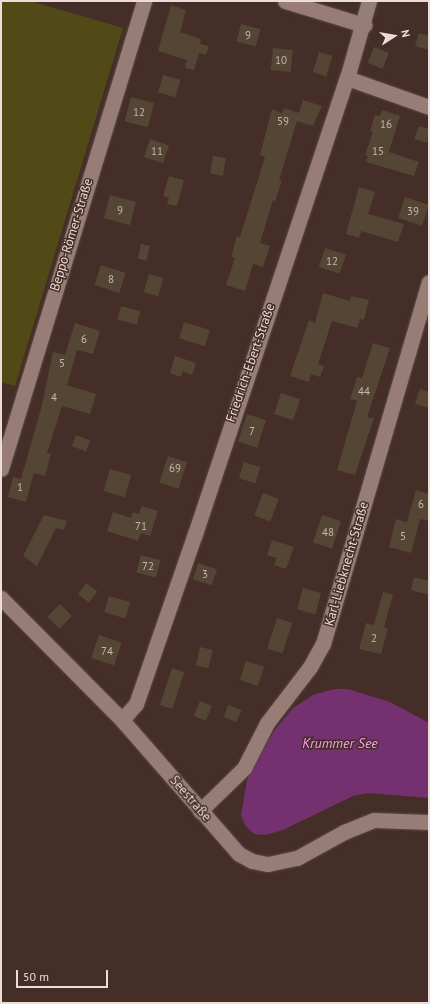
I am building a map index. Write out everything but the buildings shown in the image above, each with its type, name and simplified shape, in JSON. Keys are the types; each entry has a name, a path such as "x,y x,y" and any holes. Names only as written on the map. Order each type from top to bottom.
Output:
{"street":[{"name":"Beppo-Römer-Straße","path":"1,469 144,1"},
{"path":"285,1 364,25"},
{"name":"Friedrich-Ebert-Straße","path":"122,720 136,704 347,78 364,25 369,1"},
{"path":"347,78 429,107"},
{"name":"Karl-Liebknecht-Straße","path":"200,811 244,768 267,724 310,668 323,644 429,282"},
{"name":"Seestraße","path":"1,598 122,720 239,854 252,861 268,864 297,858 344,832 374,820 429,822"}],"shaded area":[{"path":"1,1 30,1 123,28 15,386 1,382"}],"water":[{"name":"Krummer See","path":"334,689 348,689 390,702 429,723 429,798 368,793 353,796 283,830 266,835 254,834 245,825 241,815 247,780 263,750 274,731 293,708 313,695"}]}
